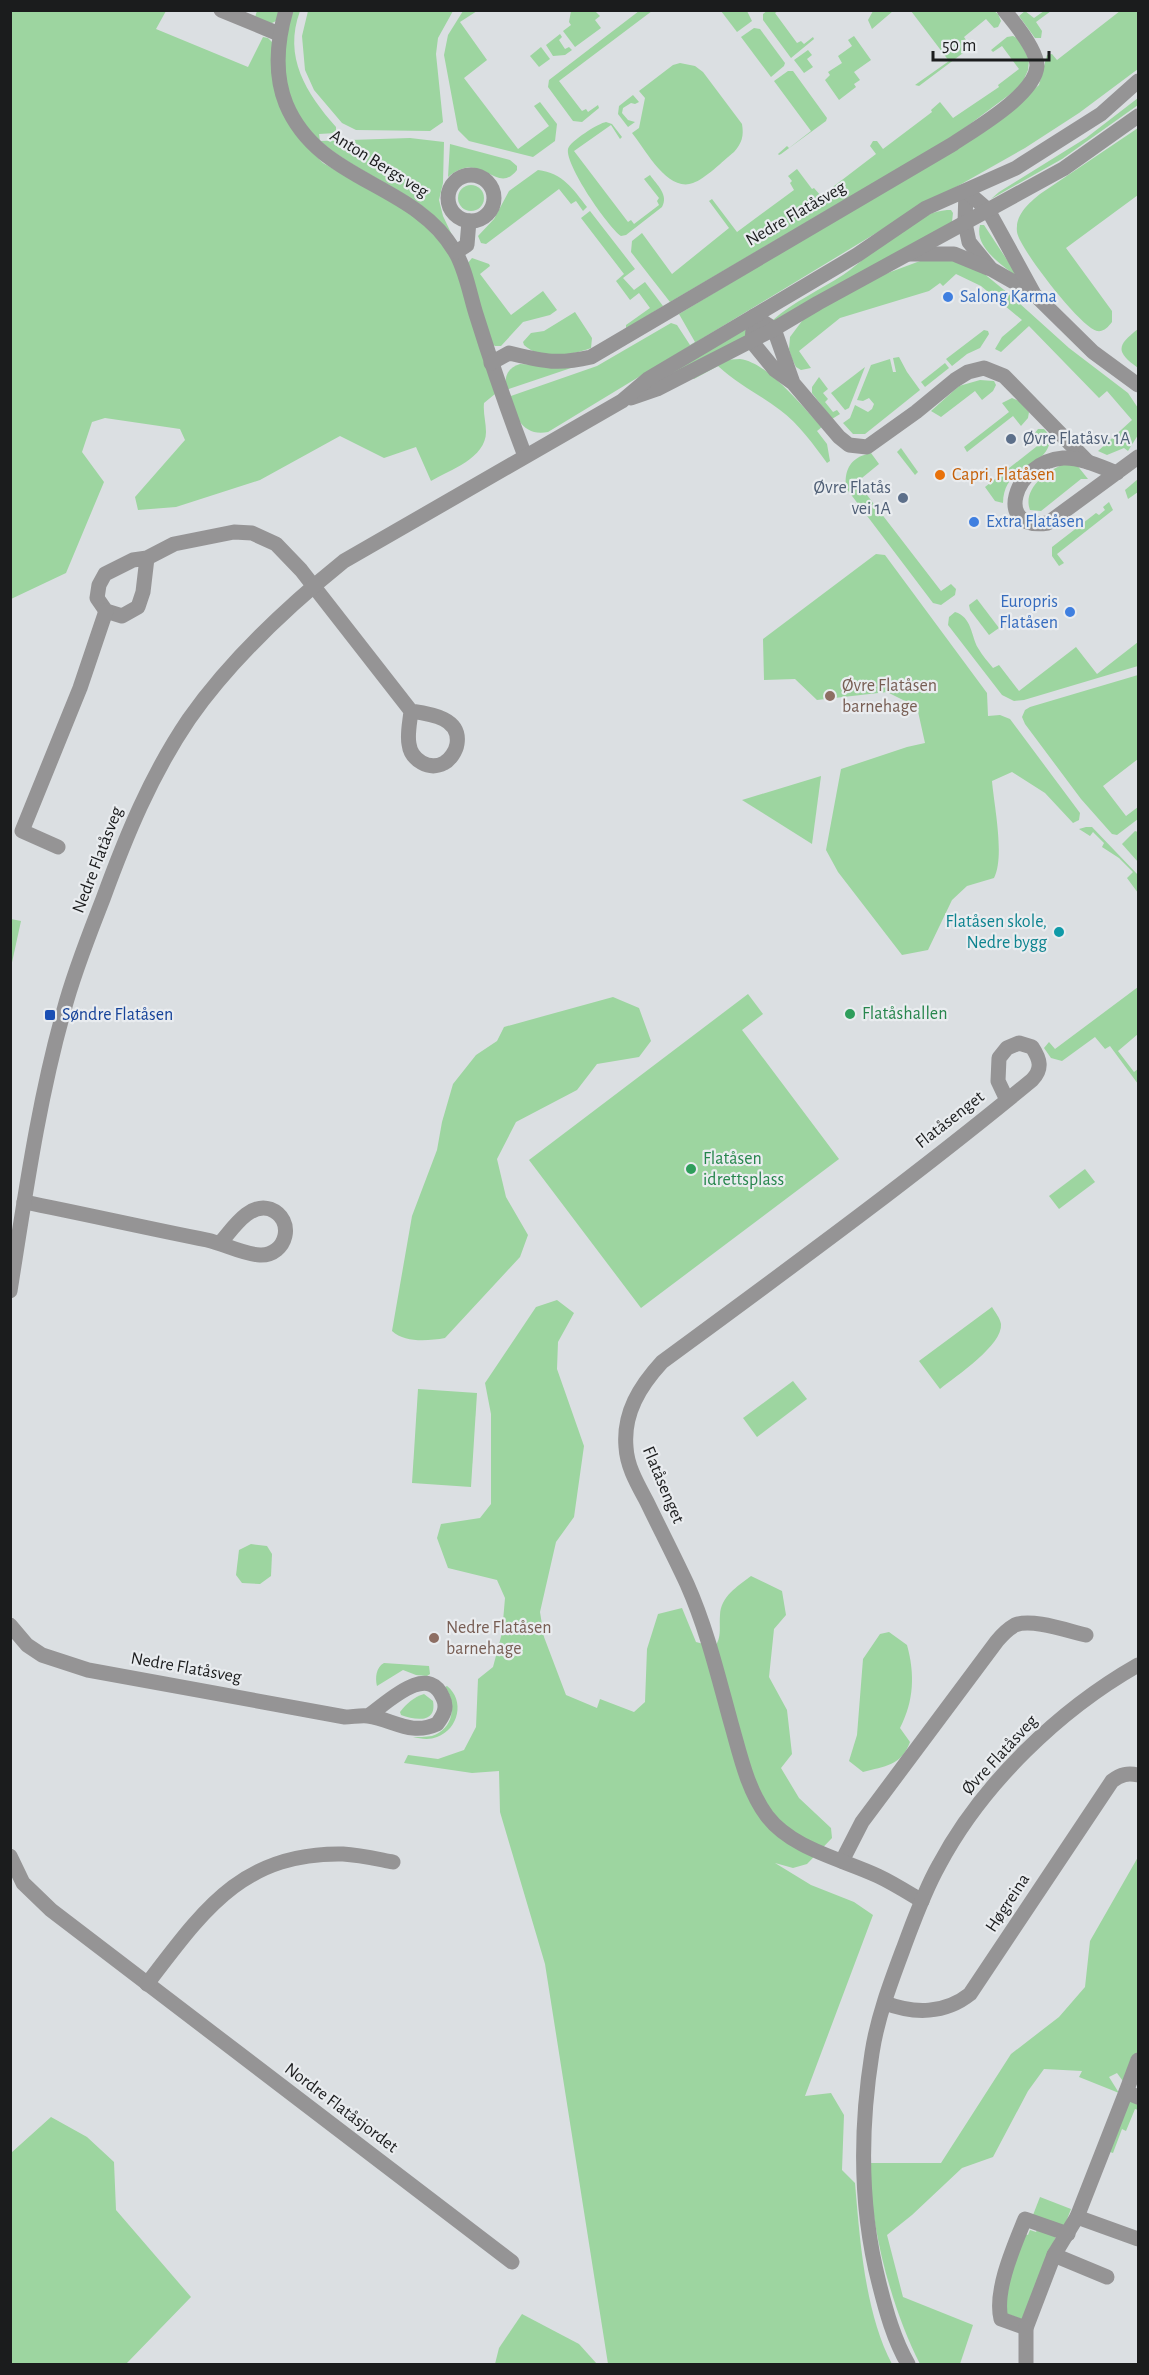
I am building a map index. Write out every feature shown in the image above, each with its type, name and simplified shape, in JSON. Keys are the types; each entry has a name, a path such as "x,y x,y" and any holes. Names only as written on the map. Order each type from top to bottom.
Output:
{"street":[{"path":"221,10 279,34"},
{"name":"Anton Bergs veg","path":"286,10 279,34 278,73 293,121 328,159 411,205 439,228 456,252"},
{"name":"Nedre Flatåsveg","path":"492,363 509,353 567,363 591,357 962,138 1028,86 1037,67 1035,54 1004,10"},
{"name":"Nedre Flatåsveg","path":"10,1291 45,1089 61,1020 98,910 134,817 154,776 190,719 242,653 313,586 344,561 622,400 657,389 723,334 857,255 926,208 1025,162 1101,114 1138,81"},
{"name":"Nedre Flatåsveg","path":"684,367 734,350 774,330 818,303 1063,169 1138,116"},
{"path":"966,191 988,210 1033,293"},
{"path":"966,191 965,223 969,242 991,269 1033,293 1094,352 1138,385"},
{"path":"469,221 467,245 456,252 525,456"},
{"name":"Nedre Flatåsveg","path":"907,254 954,254 991,269"},
{"path":"754,316 774,330 793,383"},
{"path":"754,316 752,342 775,370 793,383 839,437 849,445 867,447 916,412 955,380 968,372 984,368 1004,376 1088,462"},
{"path":"1117,473 1088,462 1064,458 1045,462 1024,477 1016,491 1015,505 1024,521 1036,525 1048,523 1117,473 1138,456"},
{"path":"147,558 143,592 138,607 122,616 106,611 97,598 99,585 105,574 133,560 147,558 174,544 234,532 252,533 276,544 313,586 411,711"},
{"path":"58,847 16,830 80,688 106,611"},
{"name":"Flatåsenget","path":"922,1900 878,1876 785,1833 768,1817 754,1794 741,1758 704,1627 685,1581 632,1473 626,1449 626,1429 632,1405 644,1381 662,1362 861,1215 1007,1100"},
{"path":"24,1202 220,1243"},
{"path":"842,1861 862,1822 1007,1631 1017,1625 1031,1623 1086,1635"},
{"name":"Nedre Flatåsveg","path":"12,1629 27,1645 42,1654 88,1670 345,1717 368,1716 417,1730 437,1724 445,1708 444,1699 438,1690 429,1684 415,1684 399,1692 368,1716"},
{"name":"Øvre Flatåsveg","path":"922,1900 939,1864 978,1806 1033,1744 1066,1713 1103,1685 1138,1665"},
{"name":"Høgreina","path":"885,2003 900,2008 940,2010 970,1994 1112,1781 1119,1776 1138,1775"},
{"path":"147,1984 218,1898 238,1882 261,1870 284,1861 312,1855 345,1854 393,1862"},
{"name":"Nordre Flatåsjordet","path":"10,1856 23,1883 33,1894 147,1984 512,2262"},
{"path":"908,2364 884,2302 870,2248 864,2194 864,2141 872,2053 885,2003 922,1900"},
{"path":"1026,2364 1026,2328 1054,2255 1077,2217 1132,2094 1138,2060"},
{"path":"1077,2217 1138,2239"},
{"path":"1026,2328 1001,2319 998,2307 1011,2251 1025,2219 1068,2234"},
{"path":"1054,2255 1107,2277"}],"green space":[{"path":"768,10 778,11 775,13 797,43 801,41 804,44 813,37 814,39 791,58 763,20 763,14"},
{"path":"873,10 893,11 872,29 868,20"},
{"path":"11,11 166,11 156,29 248,67 263,37 268,38 272,42 289,123 300,140 323,163 414,215 447,249 458,273 495,394 484,403 486,432 480,449 474,456 457,468 431,481 416,447 384,458 340,436 260,480 176,507 138,510 135,497 185,440 180,429 105,418 92,422 82,452 104,482 66,573 11,599"},
{"path":"257,11 279,11 276,21 270,24 255,17"},
{"path":"292,11 300,11 295,28 294,44 300,74 315,101 336,127 336,133 319,134 320,140 302,120 291,99 285,74 284,42"},
{"path":"308,11 453,11 438,38 436,54 443,122 430,131 356,130 342,123 314,90 305,70 302,36"},
{"path":"463,11 477,11 460,22 487,60 464,78 518,149 549,126 534,106 540,102 557,124 555,141 533,157 469,141 458,130 444,55 448,35"},
{"path":"571,11 595,11 600,16 595,20 601,28 575,47 563,31 571,25 569,22"},
{"path":"639,11 652,11 559,81 582,111 586,109 588,112 598,105 599,108 582,122 573,121 548,87 549,80"},
{"path":"721,11 747,11 752,21 737,32"},
{"path":"911,11 994,11 1001,21 998,27 994,28 986,19 964,37 971,47 919,86 915,85 949,61"},
{"path":"1025,11 1034,18 1044,11 1051,11 1036,22 1042,31 1041,38 1035,38 1019,16"},
{"path":"1120,11 1138,11 1138,69 1079,113 1025,148 896,221 548,432 532,431 521,424 508,397 597,366 671,323 677,325 690,345 695,342 679,314 997,122 1039,85 1047,55 1052,54 1057,60"},
{"path":"754,28 760,29 785,63 771,77 741,37"},
{"path":"560,34 562,37 559,40 565,49 569,47 572,50 565,55 553,56 546,45"},
{"path":"854,36 871,60 854,72 860,80 854,84 856,87 839,100 825,80 830,75 828,72 842,63 838,56 852,46 848,40"},
{"path":"1013,36 1019,39 1029,60 1028,70 1021,86 954,136 670,302 631,252 632,241 642,233 672,274 729,228 709,201 712,199 737,232 794,190 788,176 797,169 812,189 814,188 821,196 876,154 870,146 873,141 877,141 883,149 932,112 931,110 940,102 953,118 999,87 998,85 1019,69 1002,46 993,52 991,50 1007,37"},
{"path":"541,47 550,59 539,67 530,56"},
{"path":"808,50 812,55 807,59 813,67 804,73 794,60"},
{"path":"680,63 695,66 703,72 742,124 743,132 741,142 734,152 703,178 684,184 675,182 666,176 632,133 639,128 645,98 639,91 673,65"},
{"path":"788,71 793,71 827,118 826,121 781,154 779,155 787,146 789,148 811,131 774,81"},
{"path":"633,95 639,102 631,103 623,108 622,113 628,120 635,122 628,127 618,114 619,106"},
{"path":"1138,98 1138,105 1062,159 991,199 1086,138"},
{"path":"606,122 612,124 622,137 620,139 611,125 574,151 628,222 631,220 634,224 659,205 657,201 659,198 644,179 650,175 664,198 662,207 626,235 621,236 588,195 569,157 568,149 579,137"},
{"path":"1138,128 1138,195 1066,248 1112,311 1112,322 1104,330 1097,331 1078,317 1039,270 1020,241 1017,232 1018,220 1023,210 1040,194"},
{"path":"410,138 444,142 443,183 439,200 443,216 452,235 435,216 420,205 353,165 321,141"},
{"path":"450,144 510,160 517,166 517,170 509,177 502,178 470,167 460,169 448,177"},
{"path":"538,170 561,178 587,207 583,211 576,201 571,204 559,189 486,244 481,243 478,236 494,219 509,191"},
{"path":"471,185 480,189 484,198 480,207 471,211 462,207 458,198 462,189"},
{"path":"947,210 953,213 952,222 775,322 773,320 843,275 906,227 933,213"},
{"path":"590,211 635,269 623,278 634,290 645,282 663,306 626,329 626,325 650,308 639,293 630,300 616,281 624,274 581,218"},
{"path":"980,225 984,225 1016,276 985,248 979,233"},
{"path":"472,258 489,264 490,266 480,274 511,315 543,291 557,310 550,315 523,322 501,346 495,346 492,344 467,264"},
{"path":"945,258 982,272 1069,348 1128,393 1138,408 1138,435 1128,451 1124,448 1107,455 1098,451 1132,420 1107,391 1099,398 1029,326 1001,352 995,349 1002,337 1022,320 981,286 956,274 943,286 940,283 929,291 840,318 799,351 811,368 801,370 796,367 789,349 790,337 805,317 869,280 920,261"},
{"path":"575,312 592,338 591,348 574,353 547,355 524,345 523,342 531,333 544,331"},
{"path":"745,329 750,336 652,386 734,333"},
{"path":"1138,329 1138,368 1126,358 1122,349 1126,340"},
{"path":"984,330 989,334 980,348 967,354 952,366 946,359"},
{"path":"899,357 920,390 865,434 853,434 843,423 850,418 855,405 868,412 874,404 869,398 863,401 857,400 871,365 890,359 893,372 896,372 893,358"},
{"path":"740,359 762,368 773,377 822,427 817,431 827,444 830,461 827,463 787,416 718,366 694,379 691,377 724,360"},
{"path":"945,363 949,368 925,387 921,382"},
{"path":"520,364 574,367 506,390 507,374"},
{"path":"865,367 849,408 845,410 831,393"},
{"path":"819,377 828,389 823,393 828,399 825,402 833,412 837,410 840,414 832,419 812,393 812,387"},
{"path":"980,380 994,381 996,385 993,391 982,400 975,391 941,417 931,411 959,386"},
{"path":"1012,398 1019,401 1029,412 1028,418 1021,426 1013,416 967,452 964,447 1009,412 1002,403"},
{"path":"1038,429 1044,429 1051,437 1048,448 1042,457 1010,480 1005,490 1003,503 995,501 985,487 1041,443 1034,434"},
{"path":"901,448 918,472 915,475 897,452"},
{"path":"871,453 879,464 857,482 941,591 951,584 956,589 955,595 941,605 933,603 846,488 846,475 850,465 858,457"},
{"path":"1064,464 1076,464 1088,479 1081,479 1041,511 1030,510 1028,502 1033,488 1050,471"},
{"path":"1138,479 1138,492 1128,499 1125,490"},
{"path":"1109,502 1113,510 1057,554 1064,563 1059,566 1052,556 1052,547 1096,513 1099,515"},
{"path":"876,554 885,555 987,693 988,716 1000,715 1010,719 1080,813 1079,820 1073,823 1045,793 1012,772 992,781 999,844 999,857 994,878 967,886 952,900 928,950 902,955 838,872 826,850 841,769 925,743 917,707 887,692 817,700 795,679 764,680 763,639"},
{"path":"977,599 999,628 989,635 970,610 969,605"},
{"path":"955,612 961,614 968,622 978,648 987,661 993,668 999,665 1019,691 1076,647 1097,674 1138,642 1138,666 1014,701 1002,695 948,625 949,617"},
{"path":"1138,675 1138,759 1103,786 1126,816 1138,807 1138,819 1117,835 1112,834 1081,799 1022,717 1025,710 1030,707"},
{"path":"821,776 812,844 742,800"},
{"path":"1092,827 1138,875 1138,893 1127,878 1133,872 1119,858 1102,847 1104,843 1093,832 1090,836 1079,829"},
{"path":"1135,831 1138,832 1138,862 1122,844"},
{"path":"10,919 21,921 11,967"},
{"path":"1138,987 1138,1034 1118,1051 1134,1072 1138,1069 1138,1084 1110,1046 1105,1049 1095,1037 1062,1061 1051,1058 1044,1048 1049,1042 1055,1049"},
{"name":"Flatåsen idrettsplass","path":"748,994 763,1014 742,1030 839,1159 641,1308 529,1160"},
{"path":"613,997 639,1008 651,1041 639,1057 597,1064 577,1090 516,1122 497,1159 506,1197 528,1235 520,1257 445,1338 417,1340 397,1335 392,1331 412,1216 437,1150 453,1084 476,1055 497,1041 504,1027"},
{"path":"1085,1169 1095,1182 1059,1209 1049,1196"},
{"path":"557,1300 574,1313 558,1342 557,1369 584,1446 574,1517 556,1542 540,1612 544,1637 566,1695 597,1708 600,1699 634,1712 645,1702 647,1649 658,1614 682,1608 696,1642 715,1647 719,1635 723,1602 735,1588 751,1576 782,1591 786,1615 774,1629 769,1677 787,1710 792,1754 781,1768 799,1798 831,1828 832,1838 807,1864 793,1868 775,1863 811,1885 854,1902 873,1915 805,2096 831,2093 844,2115 842,2170 855,2183 865,2276 876,2322 892,2364 608,2364 545,1964 500,1812 499,1771 472,1773 404,1763 408,1755 438,1759 464,1750 476,1727 478,1679 493,1667 502,1633 505,1598 497,1580 448,1568 437,1538 441,1524 480,1518 491,1504 491,1414 485,1383 536,1307"},
{"path":"992,1307 1001,1324 995,1341 977,1360 940,1389 919,1361"},
{"path":"793,1381 807,1399 757,1437 743,1418"},
{"path":"418,1389 477,1393 471,1487 412,1483"},
{"path":"251,1544 267,1546 272,1554 271,1576 260,1584 242,1583 236,1575 239,1550"},
{"path":"889,1632 907,1645 910,1656 912,1687 908,1708 900,1728 910,1742 902,1756 891,1764 863,1772 849,1761 857,1735 863,1659 880,1634"},
{"path":"384,1663 429,1666 430,1674 416,1675 403,1670 377,1686 377,1673 379,1667"},
{"path":"447,1686 453,1692 458,1706 455,1721 444,1733 434,1738 413,1737 432,1736 439,1733 449,1722 452,1708 445,1687"},
{"path":"424,1694 433,1701 432,1714 418,1719 401,1715 400,1712 408,1703"},
{"path":"1138,1857 1138,2050 1125,2084 1117,2073 1109,2077 1119,2093 1079,2077 1082,2071 1044,2069 1028,2091 993,2157 962,2168 887,2235 903,2297 973,2325 960,2364 920,2364 900,2318 884,2266 873,2213 870,2163 941,2163 1011,2054 1059,2017 1085,1987 1090,1941"},
{"path":"1126,2100 1138,2100 1138,2110 1135,2109 1126,2131 1122,2129 1113,2153 1107,2151"},
{"path":"51,2117 87,2137 114,2162 116,2210 191,2297 126,2364 11,2364 11,2153"},
{"path":"1040,2197 1071,2209 1064,2227 1033,2215"},
{"path":"1038,2228 1056,2236 1024,2320 1005,2313 1009,2277 1022,2233 1028,2235 1030,2230 1036,2232"},
{"path":"522,2314 579,2344 597,2364 495,2364 499,2348"}],"place":[{"name":"Salong Karma","path":"948,297"},
{"name":"Øvre Flatåsv. 1A","path":"1011,439"},
{"name":"Capri, Flatåsen","path":"940,475"},
{"name":"Øvre Flatås vei 1A","path":"903,498"},
{"name":"Extra Flatåsen","path":"974,522"},
{"name":"Europris Flatåsen","path":"1070,612"},
{"name":"Øvre Flatåsen barnehage","path":"830,696"},
{"name":"Flatåsen skole, Nedre bygg","path":"1059,932"},
{"name":"Flatåshallen","path":"850,1014"},
{"name":"Søndre Flatåsen","path":"50,1015"},
{"name":"Flatåsen idrettsplass","path":"691,1169"},
{"name":"Nedre Flatåsen barnehage","path":"434,1638"}]}
